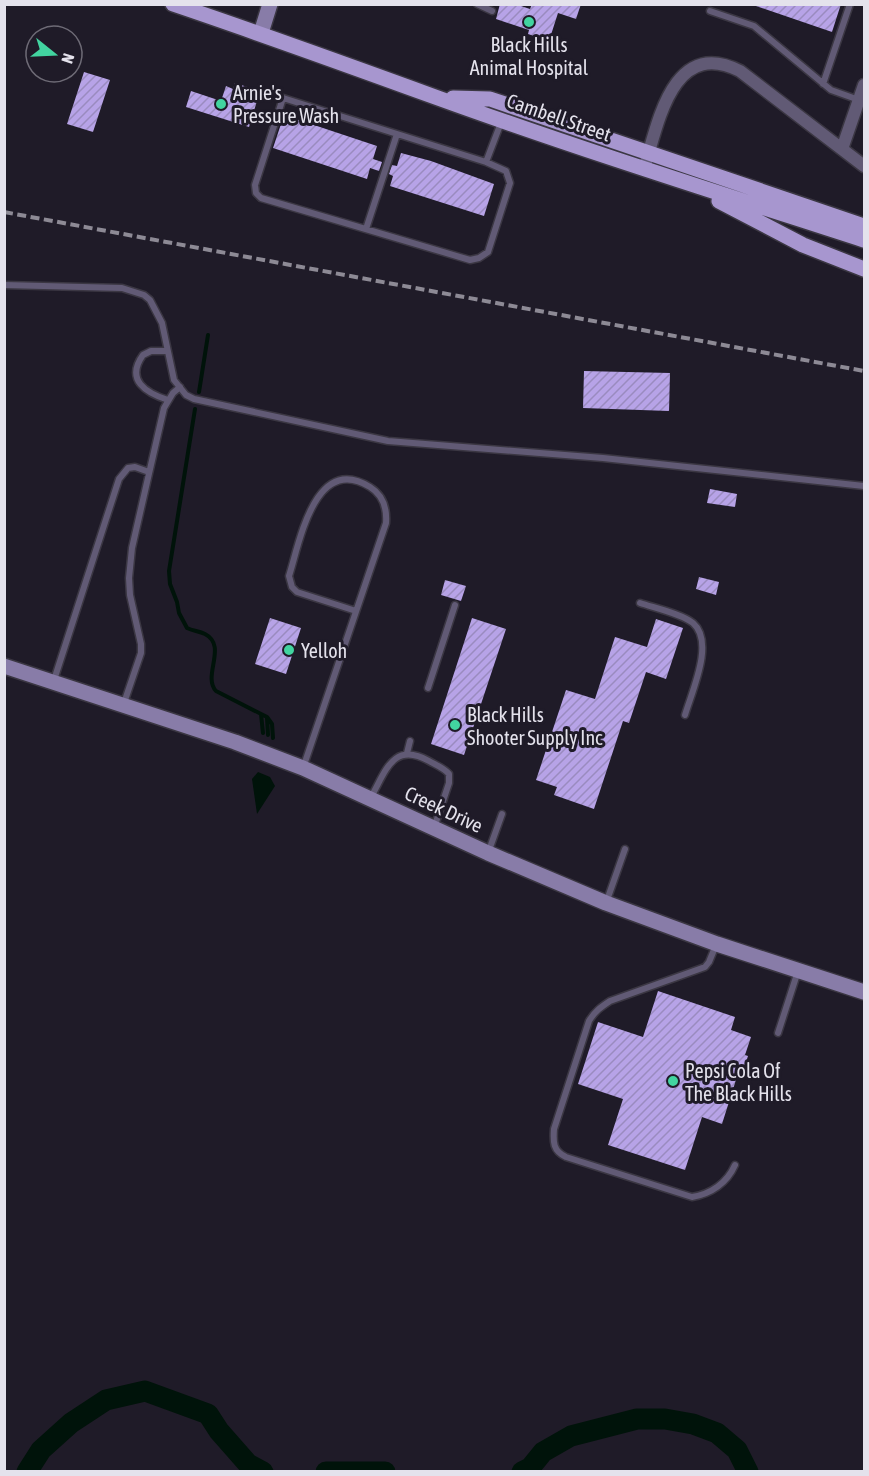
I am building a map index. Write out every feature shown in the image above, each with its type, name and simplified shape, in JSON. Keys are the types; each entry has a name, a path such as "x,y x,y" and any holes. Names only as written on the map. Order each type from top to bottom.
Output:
{"main road":[{"name":"Cambell Street","path":"173,4 679,181 864,240"},
{"path":"438,98 490,99 864,226"},
{"path":"679,181 803,245 864,269"}],"street":[{"path":"261,33 270,4"},
{"path":"644,169 675,82 693,68 712,64 732,67 746,75 864,166"},
{"path":"842,149 864,85"},
{"name":"Creek Drive","path":"4,666 235,742 303,768 488,853 606,903 717,944 864,992"}],"lane":[{"path":"477,4 492,11"},
{"path":"823,84 850,4"},
{"path":"710,11 754,26 831,90 859,100"},
{"path":"284,98 397,134 486,162 506,171 510,183 488,252 470,260 261,198 256,193 255,185 284,98"},
{"path":"486,162 502,120"},
{"path":"366,229 397,134"},
{"path":"4,285 122,288 135,291 150,300 156,309 162,323 174,380 194,399 388,441 614,460 864,486"},
{"path":"167,351 151,351 143,355 136,370 138,379 146,392 168,400"},
{"path":"123,705 141,653 130,595 132,548 164,408 180,387"},
{"path":"53,682 119,479 128,468 135,467 149,472"},
{"path":"303,768 386,523 387,515 380,495 373,488 353,480 343,480 327,486 314,502 291,568 289,581 297,592 356,611"},
{"path":"640,603 692,622 701,635 702,653 685,715"},
{"path":"428,688 455,605"},
{"path":"407,753 410,741"},
{"path":"371,798 393,759 407,753 421,757 449,774 449,783 434,828"},
{"path":"488,853 502,814"},
{"path":"606,903 625,849"},
{"path":"717,944 710,962 705,966 610,1001 594,1013 554,1129 553,1140 554,1148 566,1157 692,1197 700,1196 723,1183 735,1165"},
{"path":"778,1033 798,970"}],"shaded area":[{"path":"258,772 270,777 275,786 257,814 252,779"}],"building":[{"name":"Black Hills Animal Hospital","path":"500,4 515,4 530,9 532,4 581,4 576,19 558,13 549,41 528,34 529,30 496,19"},
{"path":"757,4 841,4 832,32 756,6"},
{"path":"84,72 110,80 93,132 67,124 80,84 84,84"},
{"name":"Arnie's Pressure Wash","path":"235,83 260,91 249,127 186,107 191,91 221,101 226,86 233,89"},
{"path":"284,115 377,146 373,159 382,162 379,171 370,168 367,179 273,148"},
{"path":"401,153 431,161 494,184 484,216 390,186 393,176 389,174 392,165 397,166"},
{"path":"584,371 670,373 669,411 583,408"},
{"path":"710,489 737,494 735,507 707,503"},
{"path":"699,577 719,582 716,595 696,589"},
{"path":"445,580 466,586 461,601 441,595"},
{"path":"270,618 301,628 286,674 255,664"},
{"path":"472,618 506,629 464,755 431,744"},
{"path":"656,619 683,628 666,679 646,672 629,723 623,721 594,809 554,795 557,787 536,780 566,690 595,699 615,637 647,647"},
{"path":"658,991 735,1017 731,1030 751,1037 745,1055 748,1056 745,1065 741,1064 722,1124 702,1117 685,1170 608,1145 623,1099 578,1084 598,1022 643,1037"}],"waterway":[{"path":"199,392 208,335"},
{"path":"195,409 169,571 170,584 179,613 187,628 212,639 215,653 212,685 216,691 267,717 272,724 273,738"},
{"path":"261,714 263,733"},
{"path":"267,718 268,735"},
{"path":"27,1472 41,1450 71,1423 106,1400 145,1391 208,1414 219,1431 248,1464 263,1472"},
{"path":"522,1472 530,1468 543,1452 571,1436 637,1419 665,1419 693,1424 717,1433 737,1450 748,1472"},
{"path":"326,1472 385,1472"}],"railway":[{"path":"4,212 864,371"}],"place":[{"name":"Black Hills Animal Hospital","path":"529,22"},
{"name":"Arnie's Pressure Wash","path":"221,104"},
{"name":"Yelloh","path":"289,650"},
{"name":"Black Hills Shooter Supply Inc","path":"455,725"},
{"name":"Pepsi Cola Of The Black Hills","path":"673,1081"}]}
